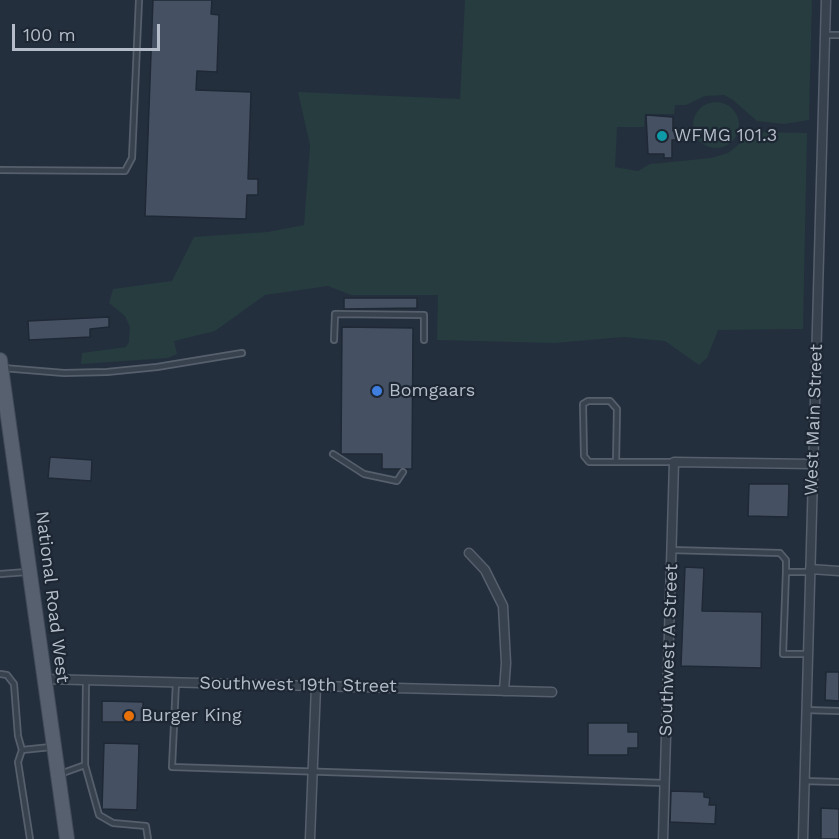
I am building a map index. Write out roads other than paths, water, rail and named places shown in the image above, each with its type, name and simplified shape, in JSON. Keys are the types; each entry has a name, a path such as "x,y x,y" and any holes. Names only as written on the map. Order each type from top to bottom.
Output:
{"main road":[{"name":"National Road West","path":"0,365 67,839"}],"street":[{"name":"West Main Street","path":"803,839 826,0"},
{"path":"674,462 813,464"},
{"name":"Southwest A Street","path":"663,839 674,462"},
{"path":"469,553 485,570 503,606 506,663 504,691"},
{"path":"810,571 839,570"},
{"name":"Southwest 19th Street","path":"44,679 552,692"},
{"path":"310,839 316,686"}],"lane":[{"path":"0,170 125,171 132,159 139,0"},
{"path":"825,35 839,35"},
{"path":"334,340 335,314 424,315 424,340"},
{"path":"0,365 64,373 107,372 157,367 242,353"},
{"path":"616,462 617,409 610,401 588,401 584,404 584,456 590,462 616,462 674,462"},
{"path":"333,454 364,474 398,481 403,472"},
{"path":"671,550 780,553 786,560 783,654 808,654"},
{"path":"786,572 810,571"},
{"path":"0,574 31,572"},
{"path":"0,674 8,675 14,684 18,736 22,750 18,762 30,839"},
{"path":"86,680 85,765 99,815 114,823 146,826 148,839"},
{"path":"176,682 172,767 665,783"},
{"path":"806,710 839,711"},
{"path":"22,750 54,746"},
{"path":"58,775 85,765"},
{"path":"804,781 839,782"}],"place":[{"name":"WFMG 101.3","path":"662,136"},
{"name":"Bomgaars","path":"377,391"},
{"name":"Burger King","path":"129,716"}]}
